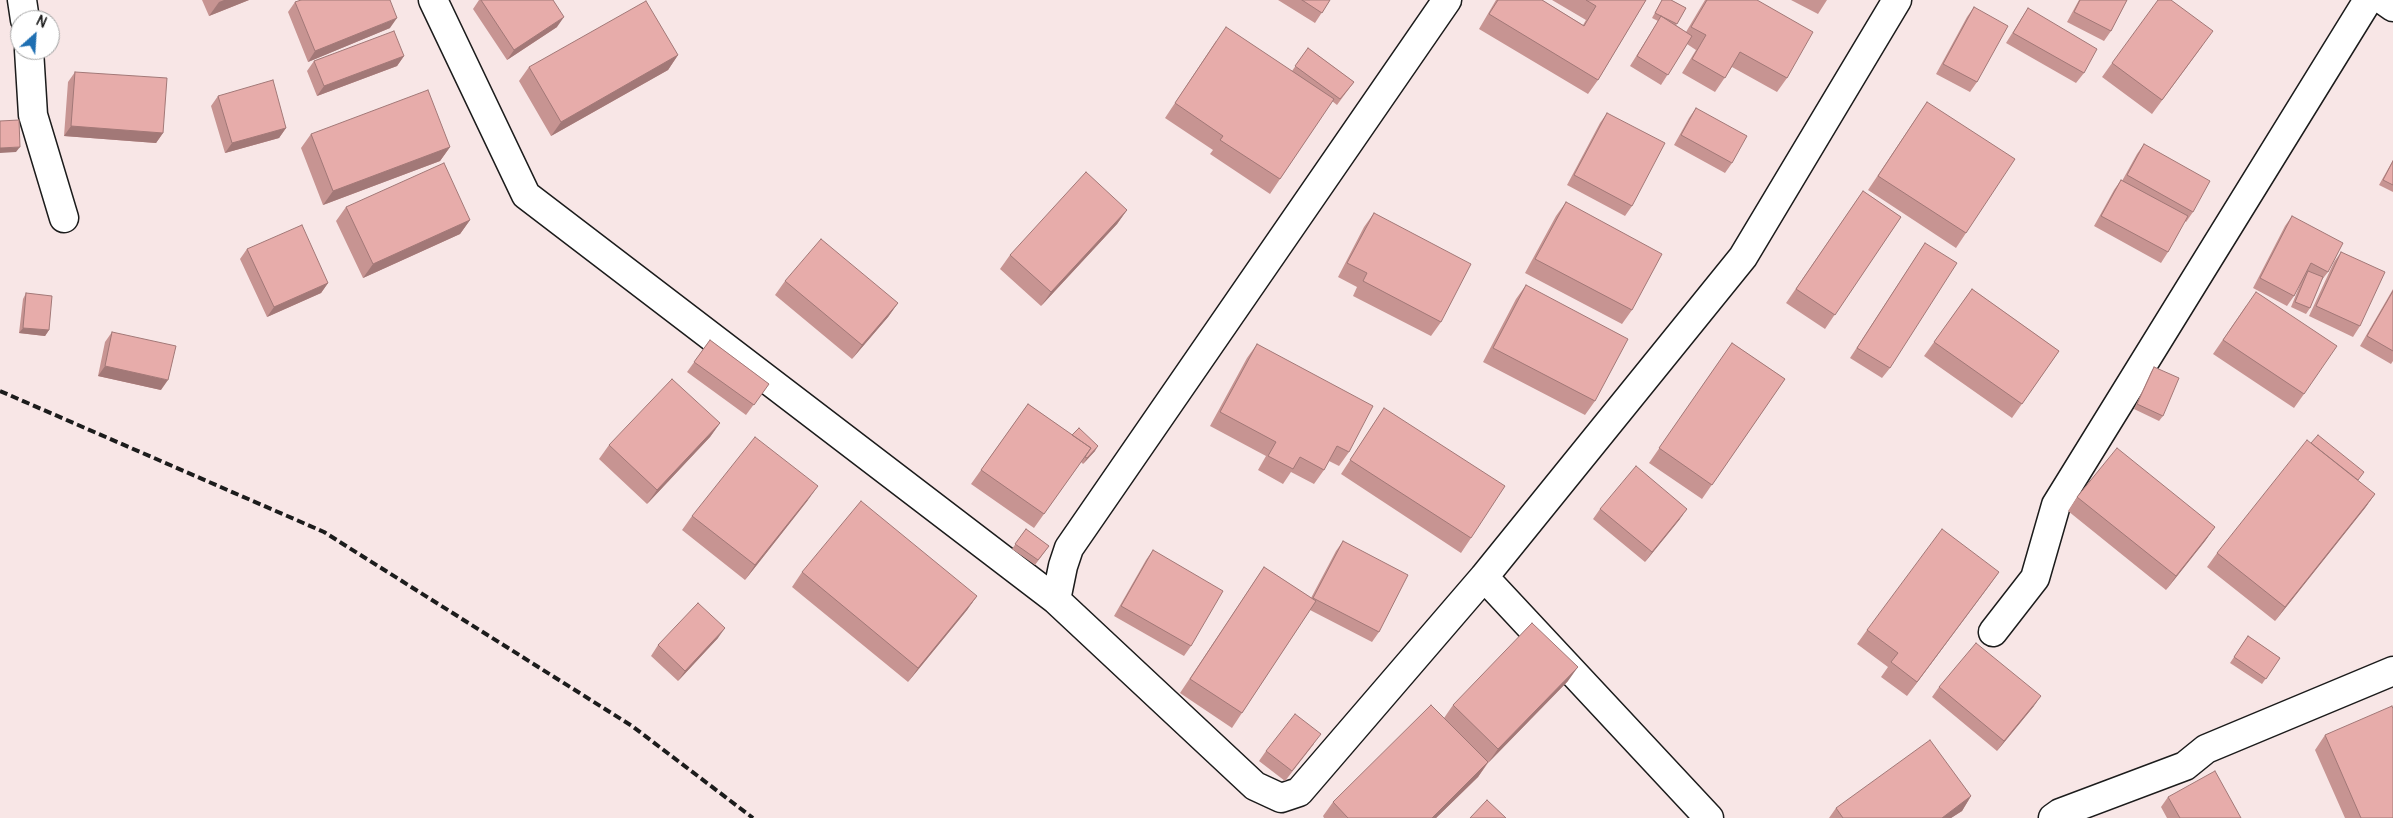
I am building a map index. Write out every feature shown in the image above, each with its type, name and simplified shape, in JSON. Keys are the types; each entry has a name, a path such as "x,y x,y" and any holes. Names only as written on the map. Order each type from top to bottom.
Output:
{"street":[{"path":"433,0 526,195 1056,600 1280,808 1300,792 1484,577 1743,257 1897,0"},
{"path":"1056,600 1069,548 1447,0"},
{"path":"1993,632 2035,578 2056,505 2368,0"},
{"path":"2382,0 2393,6"},
{"path":"30,60 33,115 64,218"},
{"path":"1484,577 1709,818"},
{"path":"2053,818 2060,813 2185,766 2206,750 2393,671"}],"building":[{"path":"301,0 390,0 397,18 315,51 295,2"},
{"path":"481,0 553,0 564,17 514,50"},
{"path":"1302,0 1330,0 1322,13"},
{"path":"1498,0 1542,0 1584,26 1596,6 1586,0 1646,0 1598,80 1489,14"},
{"path":"1662,0 1671,0 1686,8 1677,24 1655,13"},
{"path":"1707,0 1757,0 1813,32 1787,78 1740,52 1725,78 1692,59 1706,35 1691,27"},
{"path":"2080,0 2127,0 2111,31 2074,12"},
{"path":"2158,0 2171,0 2213,31 2162,100 2112,63"},
{"path":"646,1 678,55 561,122 529,67"},
{"path":"1974,7 2008,26 1977,82 1943,64"},
{"path":"2028,8 2097,49 2084,73 2013,33"},
{"path":"1661,16 1692,36 1668,75 1637,56"},
{"path":"1226,27 1334,99 1280,179 1220,140 1223,136 1175,103"},
{"path":"394,31 404,56 324,86 314,61"},
{"path":"1308,48 1354,82 1340,99 1295,66"},
{"path":"75,72 167,78 163,133 71,126"},
{"path":"273,80 286,128 232,143 218,96"},
{"path":"428,90 450,147 333,191 311,134"},
{"path":"1927,102 2015,159 1966,233 1878,176"},
{"path":"1696,108 1747,136 1732,163 1681,135"},
{"path":"1607,113 1665,143 1632,206 1574,175"},
{"path":"19,120 20,147 0,148 0,121"},
{"path":"2144,144 2210,181 2193,212 2127,175"},
{"path":"2393,161 2393,185 2383,180"},
{"path":"444,163 470,220 373,264 346,207"},
{"path":"1086,172 1127,210 1051,292 1010,255"},
{"path":"2121,180 2188,216 2168,252 2101,216"},
{"path":"1863,191 1901,217 1835,315 1796,289"},
{"path":"1566,202 1662,254 1632,310 1535,259"},
{"path":"1374,213 1471,264 1441,322 1363,281 1367,273 1347,263"},
{"path":"2292,216 2343,243 2328,272 2311,263 2294,296 2260,278"},
{"path":"302,225 328,283 274,307 247,249"},
{"path":"821,239 898,303 862,345 785,281"},
{"path":"1925,243 1957,263 1890,368 1857,348"},
{"path":"2341,252 2385,272 2360,326 2316,306"},
{"path":"2308,271 2323,277 2310,308 2295,302"},
{"path":"1526,285 1628,339 1595,401 1493,348"},
{"path":"1972,289 2059,351 2022,404 1934,342"},
{"path":"2393,291 2393,351 2367,336"},
{"path":"2256,292 2337,346 2304,394 2223,340"},
{"path":"26,293 52,296 49,330 23,328"},
{"path":"112,332 176,346 168,380 105,366"},
{"path":"710,340 769,384 754,405 694,362"},
{"path":"1732,343 1785,379 1712,485 1659,448"},
{"path":"1257,344 1373,406 1349,452 1337,446 1324,470 1300,457 1293,469 1268,456 1276,442 1220,412"},
{"path":"2154,367 2179,378 2163,416 2137,404"},
{"path":"672,379 720,423 657,490 609,445"},
{"path":"1028,404 1091,448 1044,514 981,470"},
{"path":"1384,408 1505,486 1471,538 1350,460"},
{"path":"1079,428 1098,446 1087,458 1085,457 1091,448 1072,435"},
{"path":"2318,435 2364,472 2358,480 2311,443"},
{"path":"755,437 818,486 755,565 692,516"},
{"path":"2307,440 2375,494 2285,607 2217,553"},
{"path":"2117,448 2215,527 2176,576 2077,497"},
{"path":"1636,466 1687,509 1652,552 1600,509"},
{"path":"861,501 977,596 918,668 802,572"},
{"path":"1026,529 1049,546 1038,560 1015,544"},
{"path":"1942,529 1999,572 1917,682 1891,662 1898,653 1867,630"},
{"path":"1343,541 1408,575 1379,632 1313,598"},
{"path":"1153,550 1223,591 1191,646 1121,606"},
{"path":"1264,567 1316,601 1242,713 1190,679"},
{"path":"698,603 725,628 685,671 658,645"},
{"path":"1532,623 1578,667 1498,749 1453,705"},
{"path":"2248,636 2280,658 2266,679 2234,657"},
{"path":"1976,643 2041,696 2004,741 1939,687"},
{"path":"1431,705 1488,762 1432,818 1348,818 1333,802"},
{"path":"2392,706 2393,818 2361,818 2325,735"},
{"path":"1295,714 1321,734 1292,771 1266,751"},
{"path":"1930,740 1971,796 1942,818 1843,818 1836,808"},
{"path":"2215,771 2241,818 2180,818 2168,797"},
{"path":"1487,800 1506,818 1470,818"}],"railway":[{"path":"0,391 324,532 632,726 753,818"}]}
